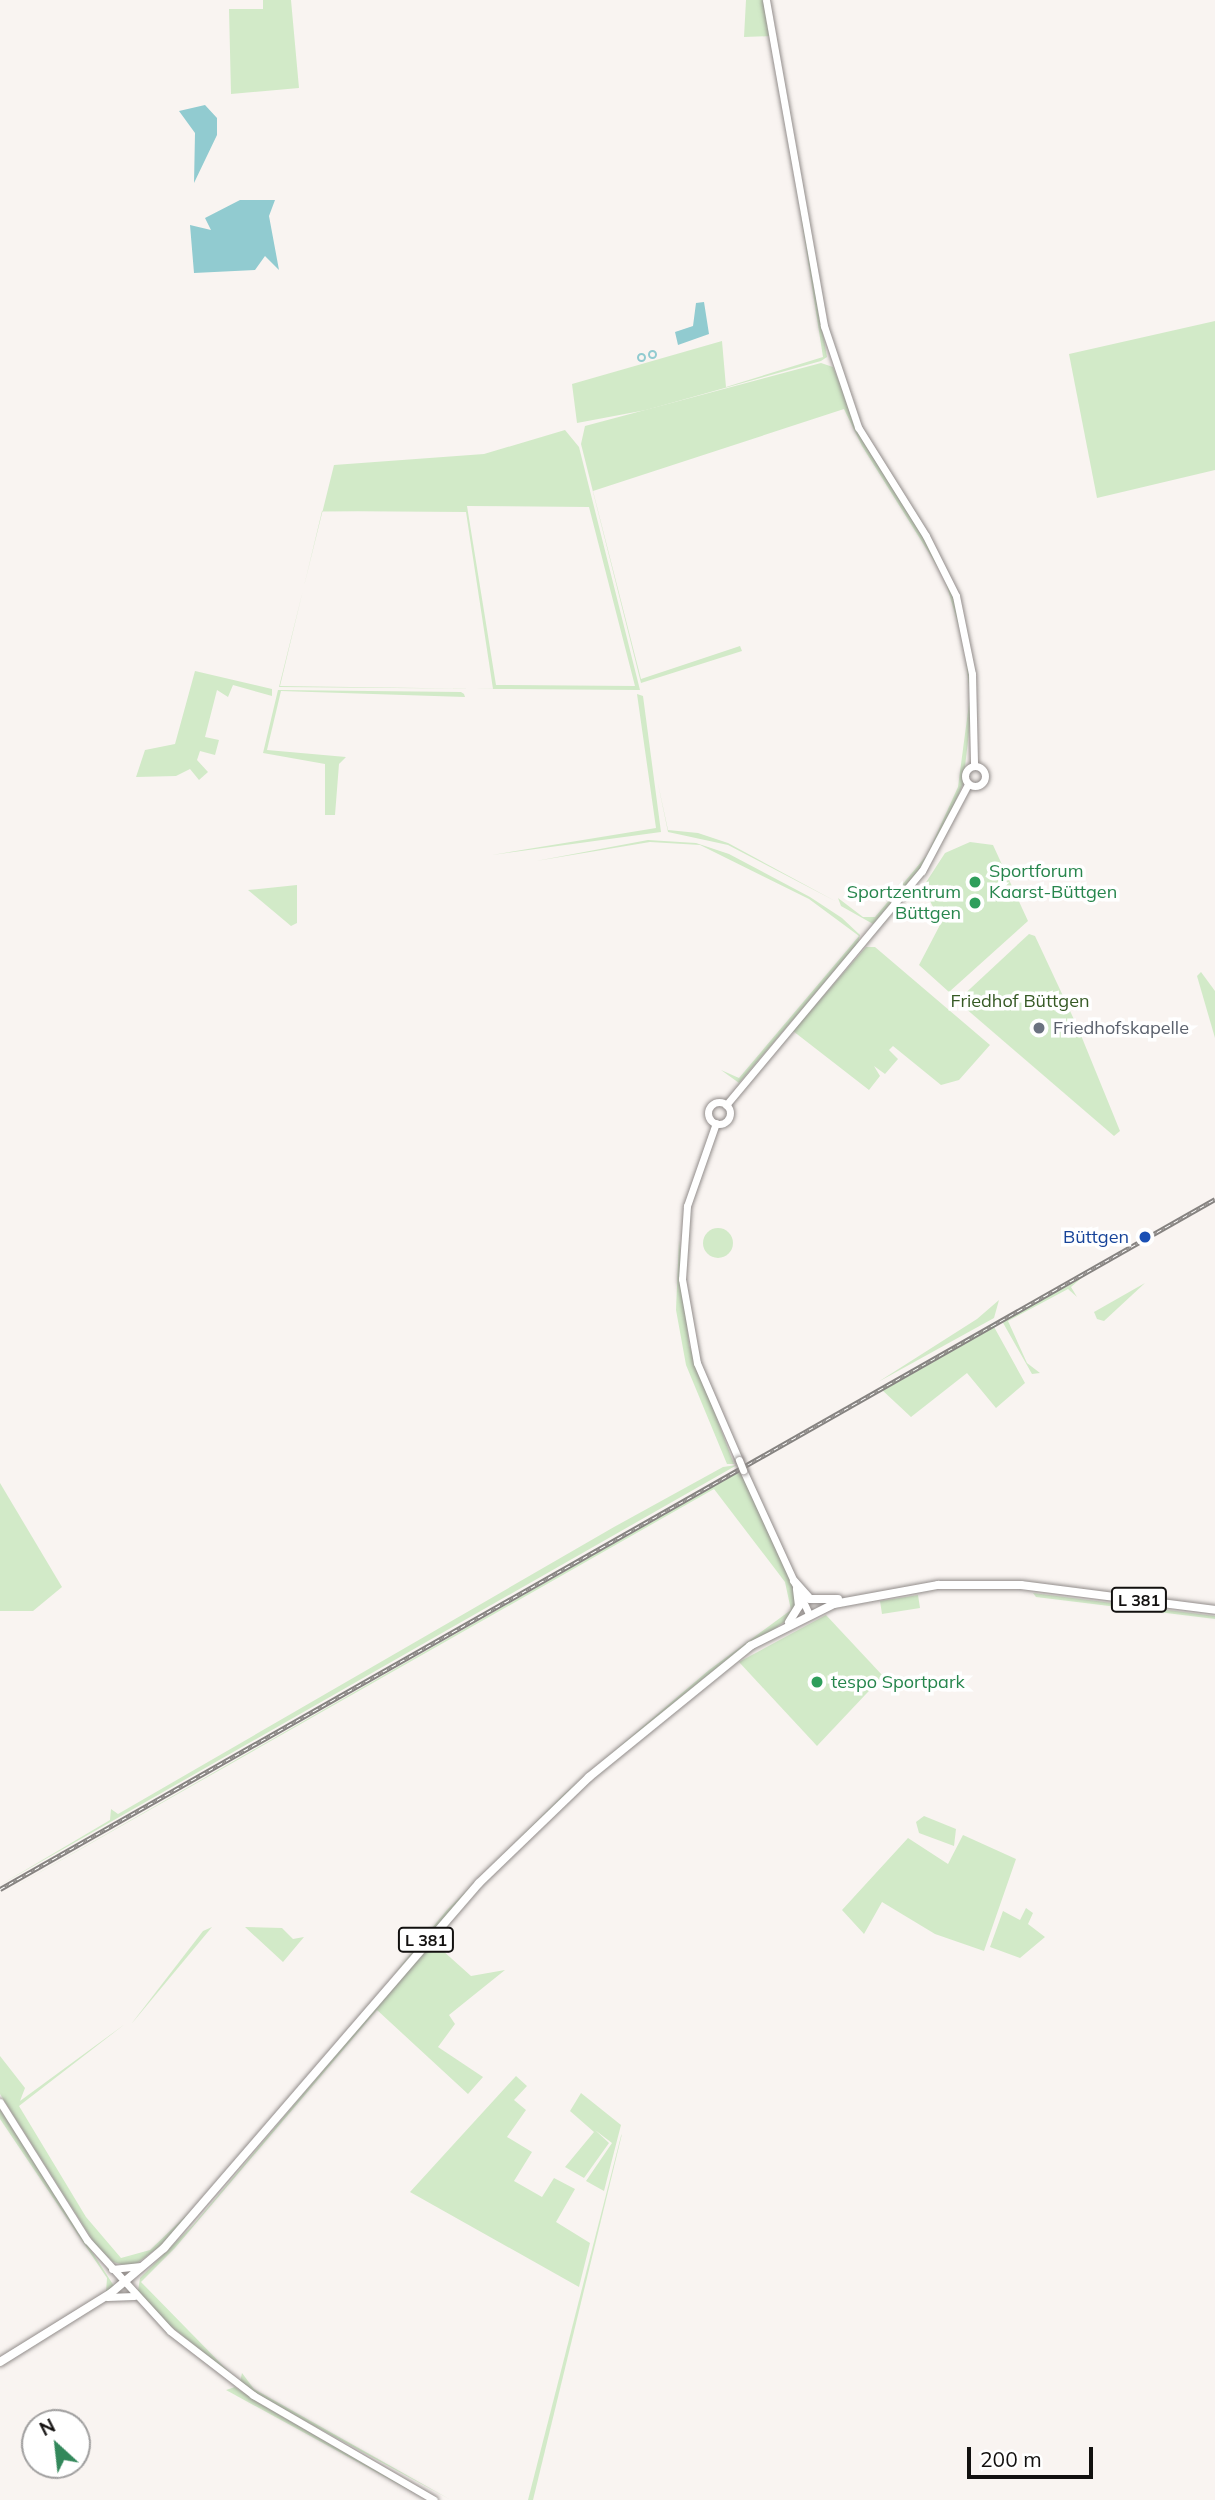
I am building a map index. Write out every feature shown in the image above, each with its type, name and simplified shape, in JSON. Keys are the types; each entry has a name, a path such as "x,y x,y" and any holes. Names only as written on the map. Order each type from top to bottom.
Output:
{"main road":[{"path":"766,0 830,348 867,443 926,536 956,596 972,674 974,765 965,773 968,784 922,871 726,1105 710,1108 716,1123 690,1196 682,1279 696,1363 809,1614"},
{"path":"968,784 985,779 983,769 974,765"},
{"path":"716,1123 729,1118 726,1105"},
{"path":"784,1626 799,1606 794,1581"},
{"name":"L 381","path":"794,1581 810,1599 852,1598 938,1585 1021,1585 1215,1610"},
{"name":"L 381","path":"0,2362 105,2297 149,2262 508,1853 700,1683 784,1626 852,1598"},
{"path":"0,2102 111,2268 134,2296 245,2390 434,2500"},
{"path":"111,2268 149,2262"},
{"path":"105,2297 134,2296"}],"green space":[{"path":"263,0 291,0 299,88 231,94 229,9 263,9"},
{"path":"746,0 763,0 771,17 827,357 821,361 646,410 577,423 572,384 722,341 726,387 823,357 773,36 744,37"},
{"path":"1215,321 1215,470 1097,498 1069,354"},
{"path":"821,363 833,367 865,444 925,537 954,597 968,657 971,715 963,784 949,817 920,870 873,924 841,906 838,898 863,917 875,917 927,855 958,787 970,696 964,643 944,577 862,446 844,409 593,491 641,679 740,646 742,651 641,683 581,444 585,426"},
{"path":"565,430 579,447 640,690 493,689 466,512 323,511 334,465 484,454","holes":["467,506 589,507 635,686 496,685"]},
{"path":"303,589 280,686 455,688 279,687"},
{"path":"195,671 272,689 272,696 233,685 228,697 217,690 205,737 219,740 215,755 200,751 197,760 208,772 199,780 190,769 176,776 136,777 145,750 175,744"},
{"path":"278,690 461,692 465,697 281,691 267,750 346,757 339,764 335,815 325,815 325,764 263,753"},
{"path":"637,694 643,696 661,832 492,855 656,828"},
{"path":"657,779 668,830 698,833 728,843 837,902 728,845 668,832"},
{"path":"648,840 696,843 729,854 810,897 842,918 860,935 858,943 739,1083 721,1070 739,1078 859,936 809,899 700,845 650,842 536,861"},
{"name":"Sportzentrum Büttgen","path":"970,842 993,845 1028,921 949,992 919,965 941,923 923,887 945,853"},
{"path":"297,885 297,923 291,926 248,890"},
{"name":"Friedhof Büttgen","path":"1029,934 1035,936 1078,1028 1120,1131 1114,1136 957,1001"},
{"path":"866,947 875,947 990,1045 959,1080 941,1085 893,1046 889,1050 898,1059 885,1074 874,1066 880,1076 869,1090 793,1031"},
{"path":"1201,972 1215,991 1215,1038 1197,976"},
{"path":"718,1228 729,1232 733,1243 729,1254 718,1258 707,1254 703,1243 707,1232"},
{"path":"679,1240 689,1345 734,1464 727,1464 686,1365 676,1310"},
{"path":"1085,1275 1071,1287 1077,1297 1068,1289 1008,1321 1027,1363 1040,1373 1032,1374 1002,1321"},
{"path":"1145,1283 1104,1321 1097,1319 1094,1312"},
{"path":"999,1300 994,1318 878,1382 977,1319"},
{"path":"993,1325 1025,1383 996,1408 967,1373 911,1417 881,1389"},
{"path":"737,1465 0,1885 110,1820 111,1809 118,1814 614,1527 723,1467"},
{"path":"740,1471 793,1584 797,1602 790,1618 704,1678 610,1756 492,1867 393,1975 447,1910 564,1794 709,1670 791,1610 785,1582 714,1489 0,1895"},
{"path":"0,1483 62,1587 33,1611 0,1611"},
{"path":"1033,1593 1215,1616 1215,1619 1036,1597"},
{"path":"918,1595 920,1608 882,1614 880,1601"},
{"name":"tespo Sportpark","path":"826,1615 883,1676 817,1746 739,1662"},
{"path":"924,1816 956,1829 954,1846 919,1833 916,1822"},
{"path":"963,1835 1016,1859 984,1951 935,1934 882,1902 864,1934 842,1910 908,1838 948,1864"},
{"path":"1026,1908 1033,1913 1028,1924 1045,1937 1020,1958 990,1947 1003,1911 1020,1920"},
{"path":"212,1927 133,2022 132,2023 203,1931"},
{"path":"245,1927 282,1928 293,1939 304,1937 283,1962"},
{"path":"432,1941 471,1976 505,1970 449,2015 455,2024 438,2047 483,2077 468,2094 377,2010 175,2248 141,2282 234,2377 162,2319 138,2291 140,2278 193,2225"},
{"path":"125,2024 19,2106 86,2217 121,2258 150,2250 196,2206 163,2244 132,2267 113,2262 95,2244 0,2094 0,2056 25,2088 20,2101"},
{"path":"516,2076 527,2086 514,2100 526,2110 507,2137 532,2152 514,2181 542,2197 554,2178 575,2189 556,2222 590,2243 579,2287 410,2192"},
{"path":"581,2093 621,2125 604,2191 586,2181 612,2143 595,2130 609,2143 584,2178 565,2167 594,2132 570,2111"},
{"path":"0,2109 114,2286 106,2292 107,2278 0,2119"},
{"path":"622,2134 533,2500 528,2500 621,2136"},
{"path":"242,2373 254,2389 451,2500 272,2403 240,2382"},
{"path":"235,2387 259,2403 427,2500 226,2390"}],"water":[{"path":"205,105 217,118 217,135 194,183 195,133 179,111"},
{"path":"240,200 275,200 269,216 279,270 265,256 255,270 194,273 190,225 211,230 205,218"},
{"path":"704,302 709,334 678,345 675,332 693,326 696,303"}],"waterway":[{"path":"652,350 656,354 652,358 648,354 652,350"},
{"path":"641,353 645,357 641,361 637,357 641,353"}],"railway":[{"path":"0,1889 1215,1199"}],"place":[{"name":"Sportforum Kaarst-Büttgen","path":"975,882"},
{"name":"Sportzentrum Büttgen","path":"975,903"},
{"name":"Friedhofskapelle","path":"1039,1028"},
{"name":"Büttgen","path":"1145,1237"},
{"name":"tespo Sportpark","path":"817,1682"}]}
